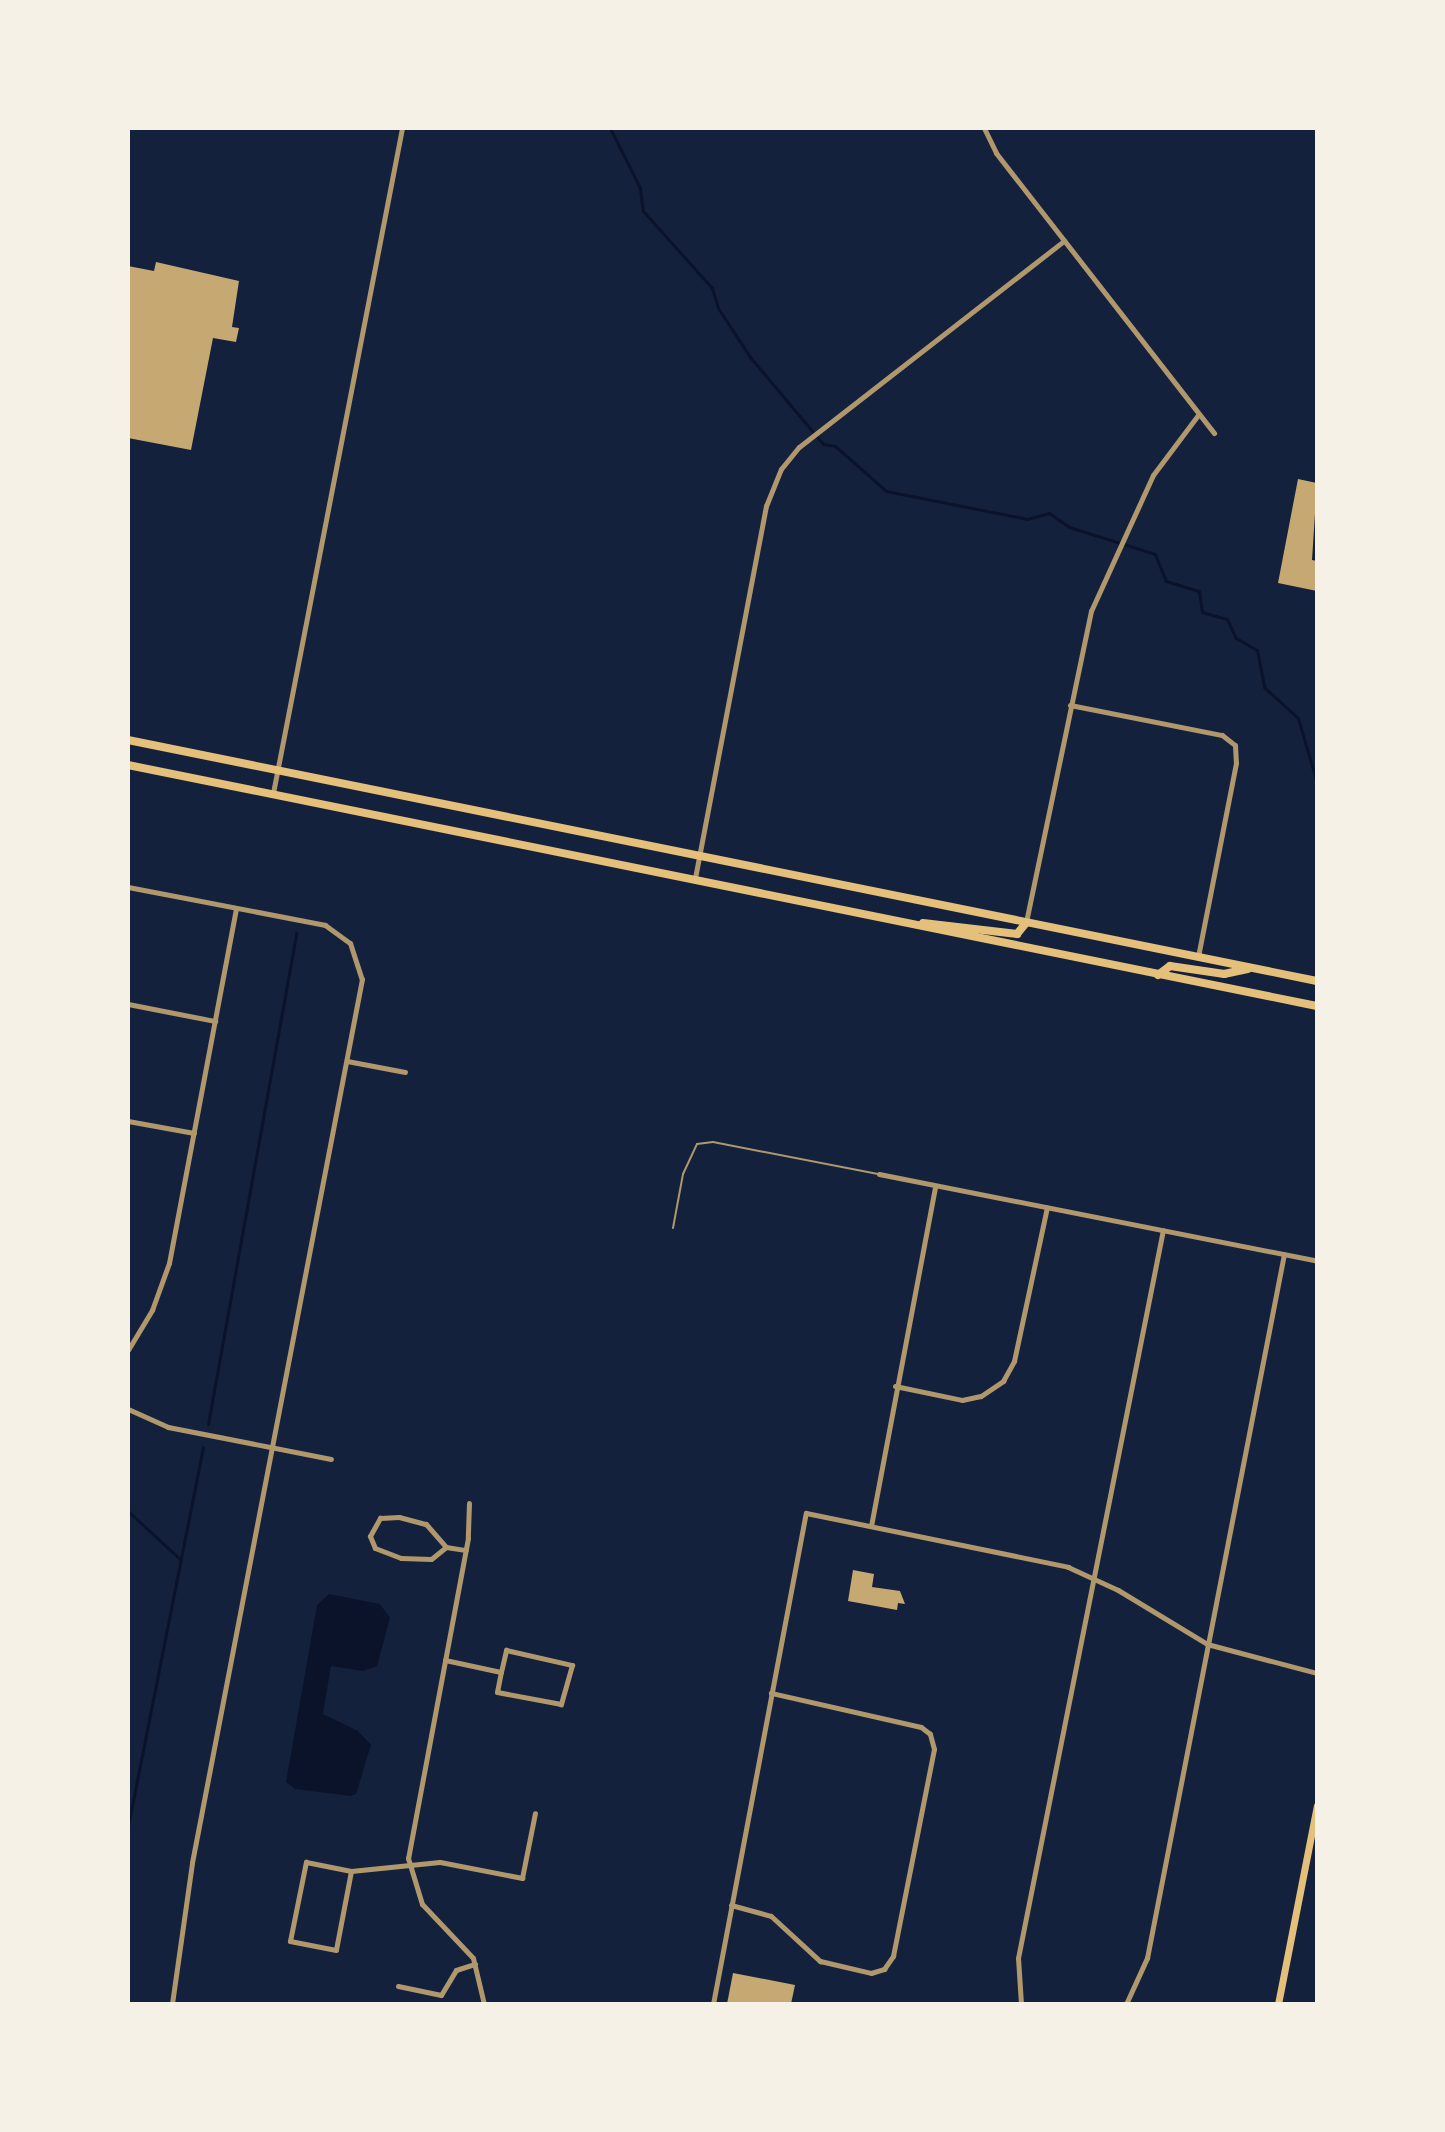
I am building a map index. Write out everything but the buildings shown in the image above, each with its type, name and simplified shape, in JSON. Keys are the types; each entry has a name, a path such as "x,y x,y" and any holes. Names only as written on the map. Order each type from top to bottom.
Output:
{"main road":[{"path":"128,740 1317,981"},
{"path":"128,765 1317,1006"},
{"path":"902,923 955,924 1017,934 1026,923"},
{"path":"1158,975 1170,966 1224,974 1252,967"},
{"path":"1278,2004 1317,1806"}],"street":[{"path":"273,793 402,128"},
{"path":"984,128 996,153 1214,433"},
{"path":"695,878 766,506 779,473 803,444 1064,241"},
{"path":"1026,923 1087,624 1115,553 1163,459 1198,415"},
{"path":"1070,705 1222,735 1235,745 1236,763 1198,957"},
{"path":"128,887 320,923 344,936 357,955 362,979 192,1863 172,2004"},
{"path":"128,1350 164,1281 236,908"},
{"path":"128,1004 215,1021"},
{"path":"347,1061 405,1072"},
{"path":"128,1121 194,1133"},
{"path":"879,1174 1317,1261"},
{"path":"871,1526 935,1186"},
{"path":"895,1386 962,1400 985,1394 1003,1381 1014,1361 1047,1207"},
{"path":"1021,2004 1018,1958 1163,1230"},
{"path":"1126,2004 1146,1962 1284,1254"},
{"path":"128,1409 168,1427 331,1459"},
{"path":"469,1503 466,1550 408,1865 422,1904 476,1965 484,2004"},
{"path":"713,2004 806,1513 1050,1561 1094,1577 1207,1644 1317,1673"},
{"path":"446,1547 431,1559 401,1558 375,1548 370,1536 380,1518 399,1517 426,1524 446,1547 466,1550"},
{"path":"506,1650 572,1665 561,1704 497,1692 501,1672 506,1650"},
{"path":"445,1660 501,1672"},
{"path":"731,1905 771,1916 820,1961 871,1973 884,1969 893,1956 931,1763 930,1734 921,1727 771,1693"},
{"path":"351,1871 336,1950 290,1941 306,1862 351,1871 440,1862 522,1878 535,1813"},
{"path":"398,1986 441,1995 456,1970 476,1965"}],"lane":[{"path":"673,1228 683,1174 697,1144 713,1142 879,1174"}],"water":[{"path":"329,1594 380,1604 390,1618 377,1666 363,1671 331,1666 323,1714 358,1731 371,1745 356,1794 351,1796 295,1789 286,1782 317,1605"}],"waterway":[{"path":"610,128 640,188 643,211 712,288 718,308 750,357 823,444 835,446 886,491 1027,519 1049,513 1069,527 1155,554 1166,581 1199,591 1202,612 1227,619 1236,638 1257,650 1264,687 1298,718 1317,783"},
{"path":"208,1424 296,933"},
{"path":"128,1826 203,1447"},
{"path":"128,1511 181,1560"}]}
